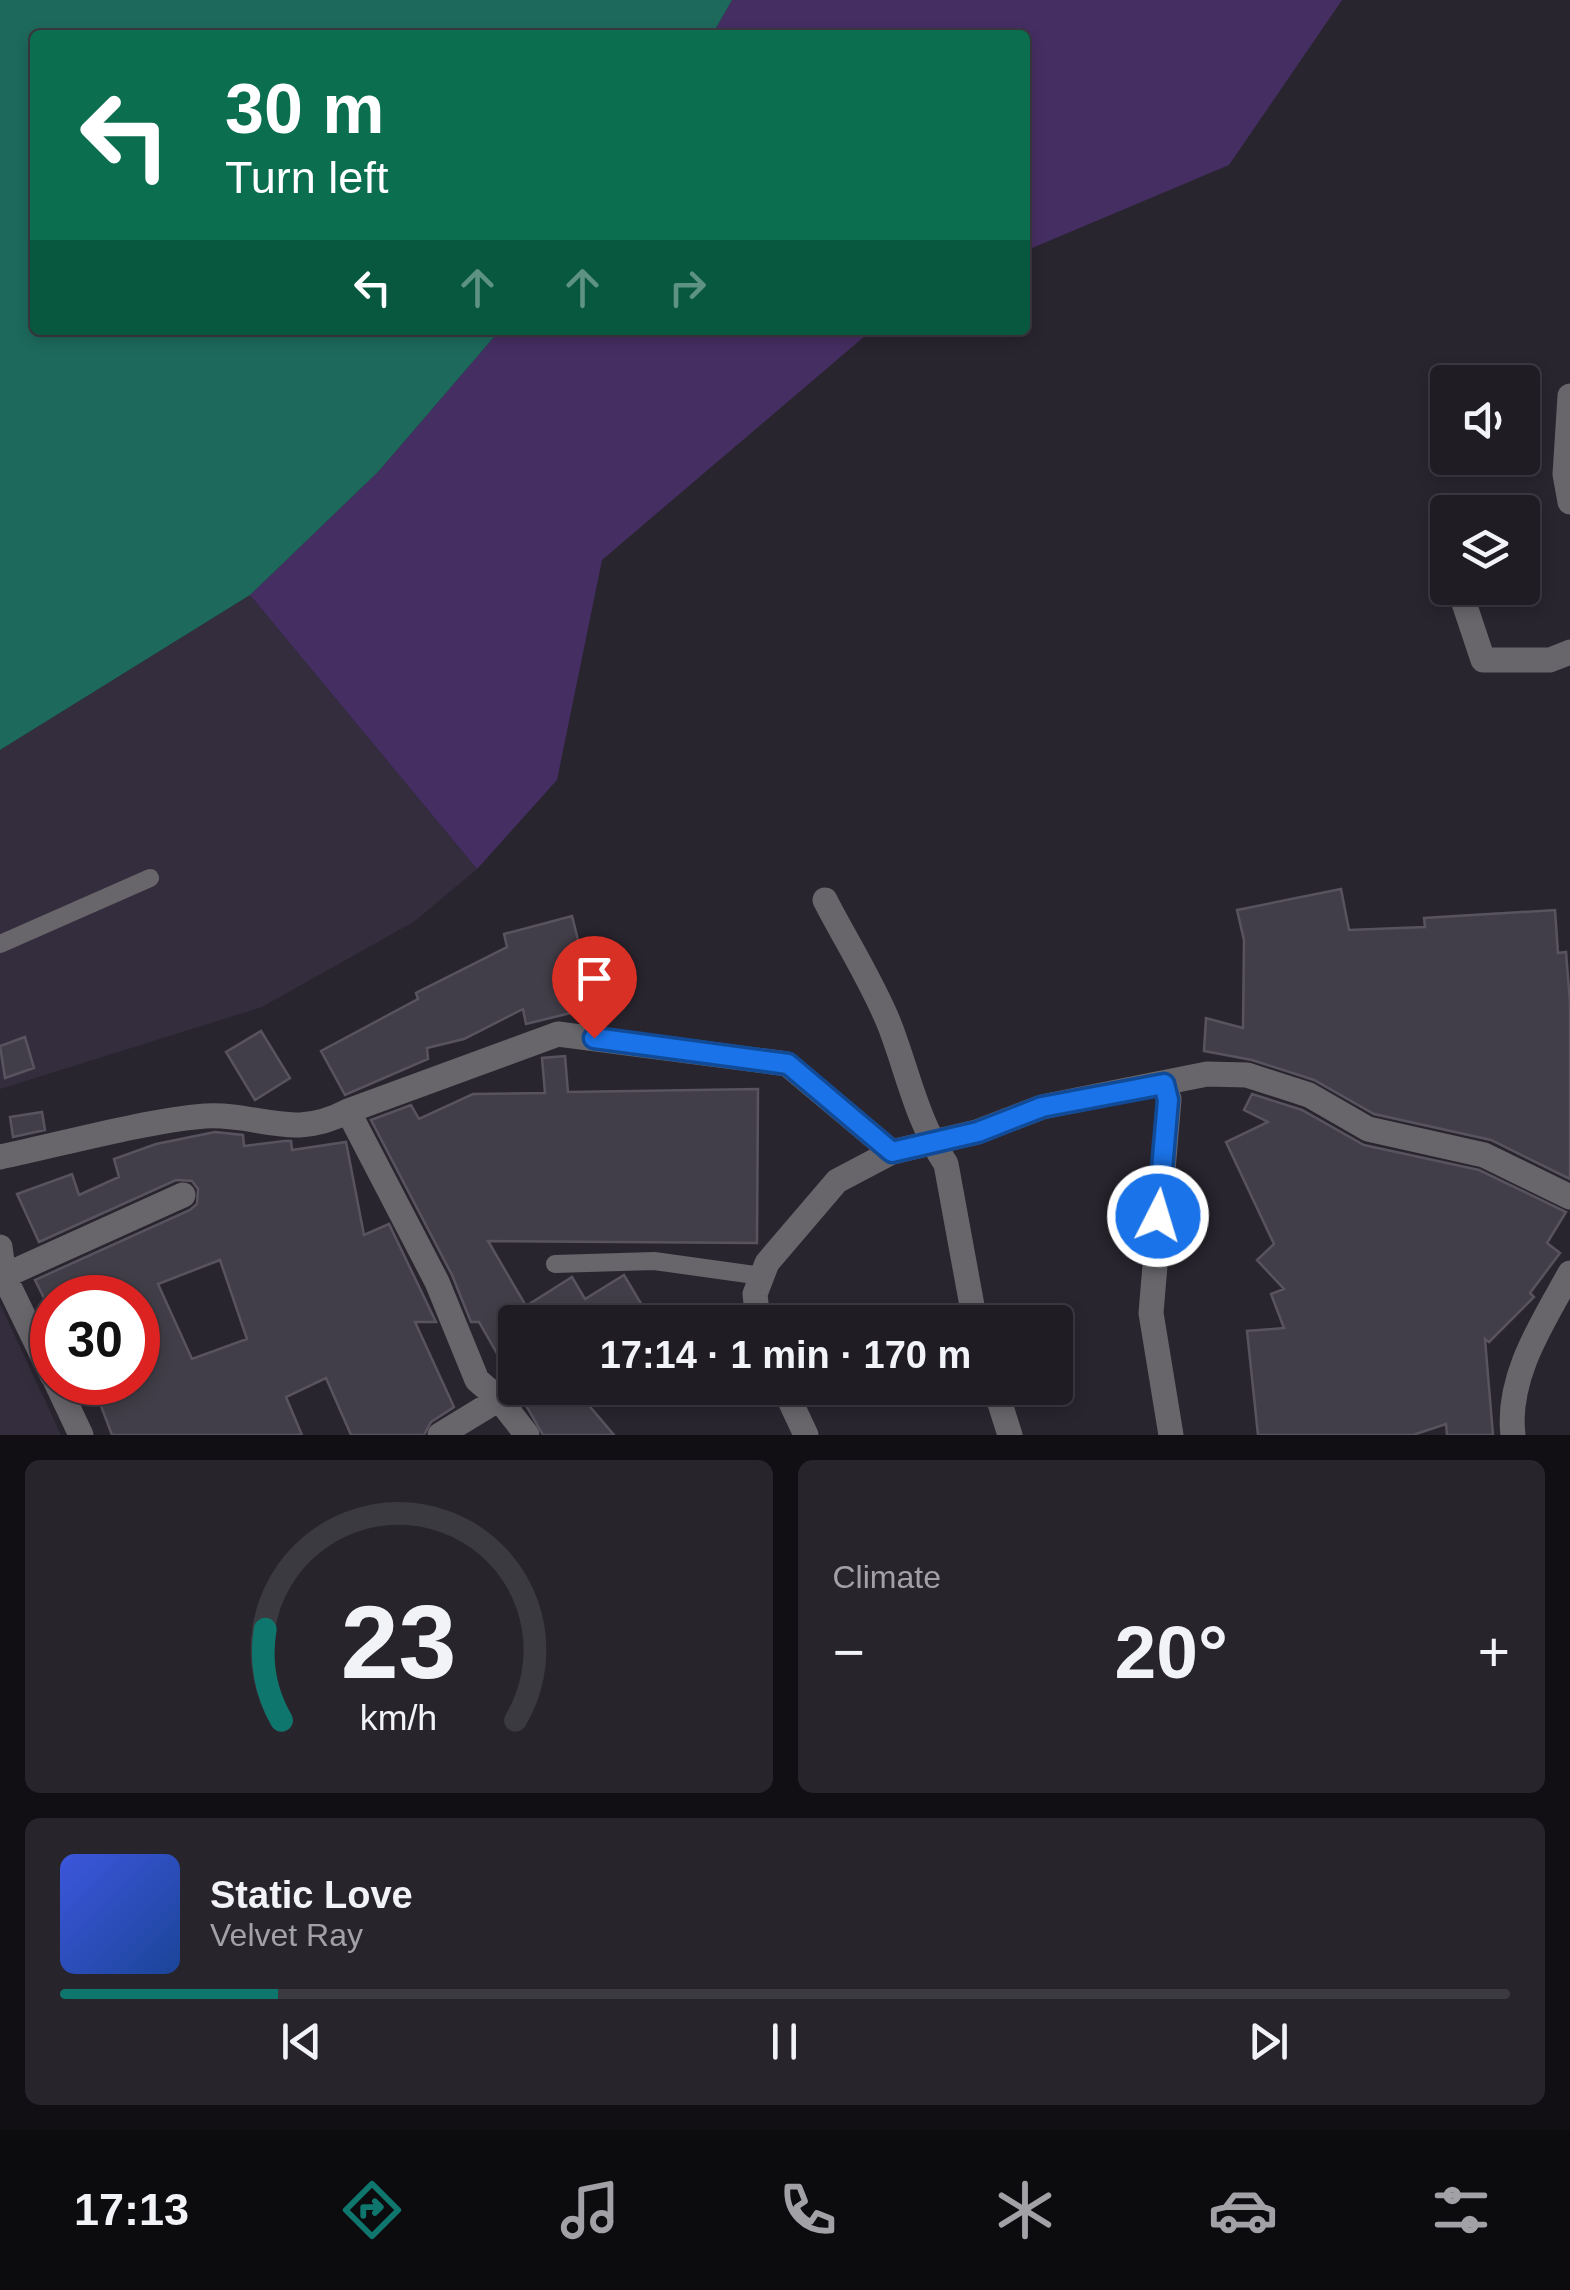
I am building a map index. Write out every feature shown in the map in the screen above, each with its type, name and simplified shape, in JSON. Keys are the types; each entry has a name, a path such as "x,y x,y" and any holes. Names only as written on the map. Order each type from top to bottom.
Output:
{"street":[{"path":"1570,396 1565,474 1570,502"},
{"path":"1464,605 1483,660 1550,660 1570,652"},
{"path":"825,900 890,1026 903,1074 933,1144 946,1164 973,1305"},
{"path":"0,1156 206,1116 276,1125 322,1125 348,1111 558,1034 788,1064 892,1152"},
{"path":"756,1305 755,1294 767,1263 837,1182 892,1152 933,1144 1042,1107 1207,1074 1246,1075 1309,1096 1368,1129 1484,1155 1570,1197"},
{"path":"1164,1084 1168,1100 1151,1312 1170,1435"},
{"path":"348,1111 437,1282 477,1380 498,1398"},
{"path":"4,1276 183,1195"},
{"path":"0,1246 4,1276 30,1330"},
{"path":"1513,1435 1510,1417 1526,1354 1570,1273"},
{"path":"440,1435 498,1400"},
{"path":"67,1405 82,1435"},
{"path":"504,1405 527,1435"},
{"path":"792,1405 806,1435"},
{"path":"1000,1405 1010,1435"}],"lane":[{"path":"0,944 150,878"},
{"path":"555,1264 654,1262 762,1276"}],"shaded area":[{"path":"0,0 732,0 715,30 30,30 30,335 496,335 378,472 250,595 0,750"},
{"path":"732,0 1342,0 1229,165 1030,249 1030,30 715,30"},
{"path":"496,335 866,335 602,560 557,780 477,869 250,595 378,472"},
{"path":"250,595 477,869 415,921 262,1007 0,1089 0,750"},
{"path":"0,1304 30,1368 30,1405 47,1405 61,1435 0,1435"}],"building":[{"path":"1341,889 1349,930 1425,927 1424,918 1555,910 1558,953 1566,952 1570,1003 1570,1179 1491,1140 1374,1114 1314,1080 1252,1060 1204,1051 1206,1018 1243,1028 1244,940 1237,910"},
{"path":"572,916 595,1007 526,1024 523,1009 464,1039 427,1048 428,1059 345,1095 321,1051 418,999 416,993 507,947 504,934"},
{"path":"261,1031 290,1078 255,1100 226,1052"},
{"path":"25,1037 34,1068 5,1078 0,1046"},
{"path":"565,1056 568,1092 758,1089 757,1243 488,1241 525,1305 498,1305 498,1355 479,1322 471,1322 452,1275 371,1120 411,1105 419,1119 473,1094 545,1093 542,1058"},
{"path":"1252,1094 1302,1110 1364,1145 1479,1170 1566,1212 1547,1243 1560,1253 1530,1293 1534,1297 1489,1342 1485,1339 1493,1435 1447,1435 1446,1424 1413,1435 1258,1435 1247,1331 1284,1328 1271,1294 1284,1289 1257,1260 1274,1244 1226,1142 1268,1122 1244,1110"},
{"path":"42,1112 45,1130 13,1137 10,1117"},
{"path":"215,1132 243,1135 244,1146 291,1141 292,1150 346,1142 364,1235 389,1224 436,1322 415,1322 454,1407 431,1422 424,1435 351,1435 326,1378 286,1397 302,1435 112,1435 101,1405 160,1405 160,1288 192,1359 247,1339 220,1260 160,1283 160,1275 46,1275 197,1204 198,1189 192,1181 176,1180 39,1242 17,1194 72,1174 79,1195 119,1177 114,1159 156,1144"},
{"path":"624,1275 642,1305 528,1305 572,1277 585,1299"},
{"path":"526,1405 588,1405 614,1435 543,1435"}],"route":[{"path":"594,1038 788,1064 892,1152 978,1132 1042,1107 1164,1084 1168,1100 1158,1216"}]}
